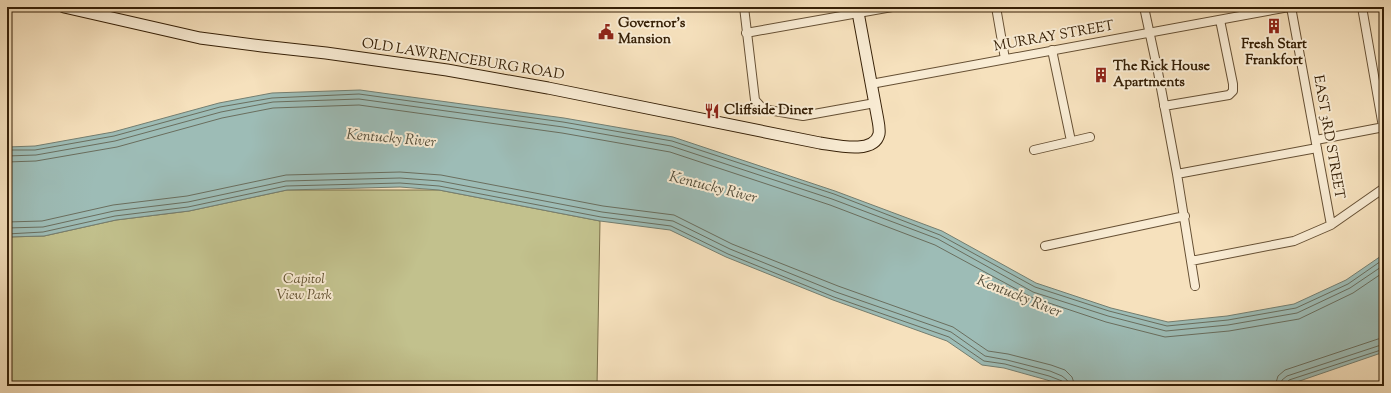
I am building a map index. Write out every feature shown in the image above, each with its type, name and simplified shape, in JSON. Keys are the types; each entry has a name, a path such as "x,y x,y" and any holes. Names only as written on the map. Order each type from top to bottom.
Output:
{"main road":[{"name":"OLD LAWRENCEBURG ROAD","path":"64,7 200,38 256,46 326,53 447,70 548,88 820,143 849,147 867,146 874,143 877,139 879,132 875,103"},
{"path":"858,10 875,103"}],"street":[{"path":"744,7 755,100 763,109 803,116 875,103"},
{"path":"746,33 858,10 892,7"},
{"path":"996,7 1005,59"},
{"path":"1144,7 1185,216 1195,286"},
{"name":"MURRAY STREET","path":"871,84 1290,7"},
{"name":"EAST 3RD STREET","path":"1290,7 1317,144 1331,225"},
{"path":"1177,174 1317,144 1384,127 1362,7"},
{"path":"1164,106 1229,95 1233,91 1233,84 1220,20"},
{"path":"1052,50 1071,141"},
{"path":"1034,150 1090,137"},
{"path":"1192,261 1294,241 1331,225 1384,188"},
{"path":"1045,246 1185,216"}],"green space":[{"name":"Capitol View Park","path":"287,190 439,190 600,221 597,386 7,386 7,237 44,236 116,220 189,211"}],"water":[{"name":"Kentucky River","path":"360,90 564,118 673,137 835,191 942,231 1036,283 1111,308 1168,322 1227,316 1294,304 1346,280 1384,254 1384,352 1285,386 1064,386 1004,368 982,365 947,341 833,300 726,257 670,230 600,221 439,190 400,187 287,190 189,211 116,220 44,236 7,237 7,147 35,146 113,132 219,103 272,93"}],"place":[{"name":"Fresh Start Frankfort","path":"1274,26"},
{"name":"Governor's Mansion","path":"606,32"},
{"name":"The Rick House Apartments","path":"1101,75"},
{"name":"Cliffside Diner","path":"712,111"}]}
